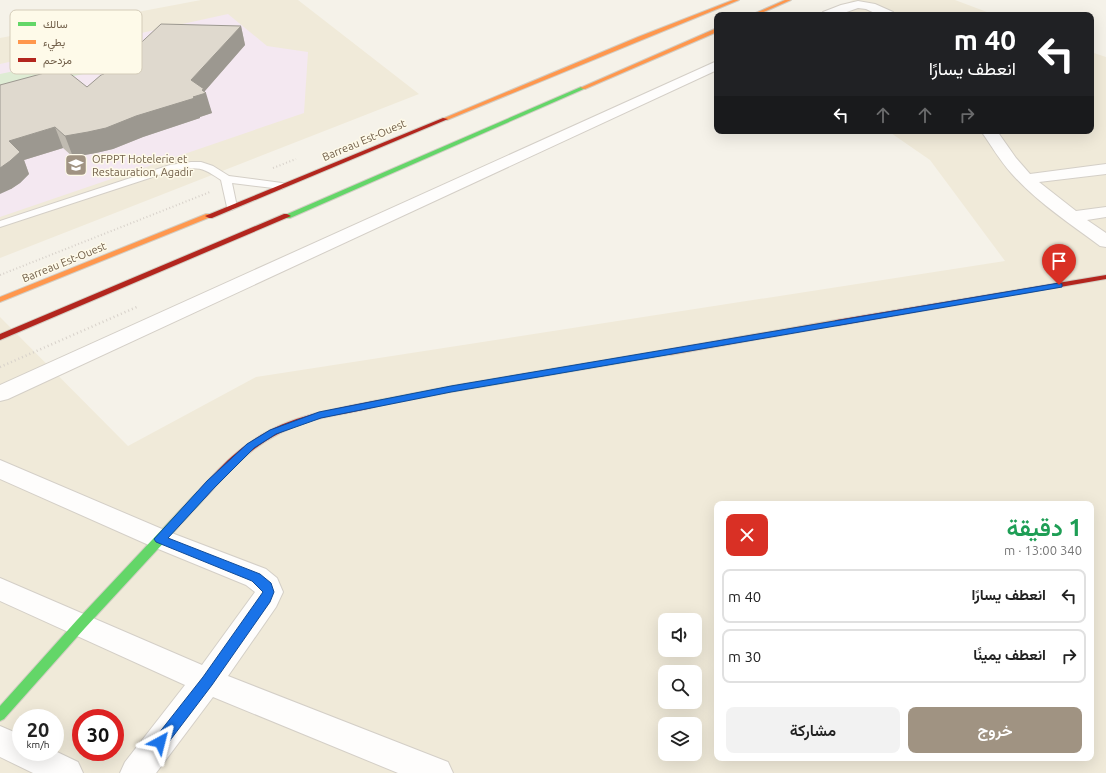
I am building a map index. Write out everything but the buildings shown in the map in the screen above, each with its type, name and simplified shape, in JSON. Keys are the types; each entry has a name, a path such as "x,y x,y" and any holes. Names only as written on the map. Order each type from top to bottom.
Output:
{"main road":[{"name":"Barreau Est-Ouest","path":"0,300 232,207 640,38 737,0"},
{"path":"760,12 788,0"},
{"path":"0,337 714,31"},
{"path":"0,715 81,624 211,484 250,446 273,432 319,415 459,388 1106,277"}],"street":[{"path":"835,12 854,4 860,4 882,12"},
{"path":"0,394 714,66"},
{"path":"991,134 1017,169 1027,179 1053,203 1106,242"},
{"path":"1027,179 1106,169"},
{"path":"1073,217 1106,212"},
{"path":"0,469 160,539 256,577 267,586 269,592 263,604 207,681 136,773"},
{"path":"0,589 207,681 437,773"},
{"path":"0,741 12,747"},
{"path":"41,761 67,773"}],"lane":[{"path":"0,224 173,168 191,164 210,168 226,179 282,186"},
{"path":"226,179 232,207"}],"shaded area":[{"name":"OFPPT Hotelerie et Restauration, Agadir","path":"201,0 298,0 419,94 0,258 0,38 10,36 10,74 142,74 142,11"},
{"path":"853,0 955,0 987,12 830,12"},
{"name":"OFPPT Hotelerie et Restauration, Agadir","path":"228,14 267,46 308,52 304,113 0,217 0,64 10,62 10,74 142,74 142,33"},
{"path":"1094,53 1106,57 1106,773 0,773 0,317 128,446 256,377 1005,261 930,160 892,134 1094,134"}],"green space":[{"path":"10,72 10,74 83,74 0,93 0,74"}],"traffic: fast":[{"path":"287,216 583,88"},
{"path":"379,403 451,389 670,352"},
{"path":"0,715 81,624 201,495"}],"traffic: slow":[{"path":"445,119 640,38 737,0"},
{"path":"760,12 789,0"},
{"path":"583,88 714,31"},
{"path":"0,300 209,216"},
{"path":"670,352 836,323"}],"traffic: jam":[{"path":"209,216 445,119"},
{"path":"0,337 287,216"},
{"path":"836,323 1106,277"},
{"path":"201,495 238,457 250,446 265,436 296,422 312,417 379,403"}],"place":[{"name":"OFPPT Hotelerie et Restauration, Agadir","path":"76,165"}],"route":[{"path":"160,742 207,681 266,599 269,592 267,586 256,577 160,539 211,484 250,446 273,432 293,423 319,415 451,389 1059,285"}]}
